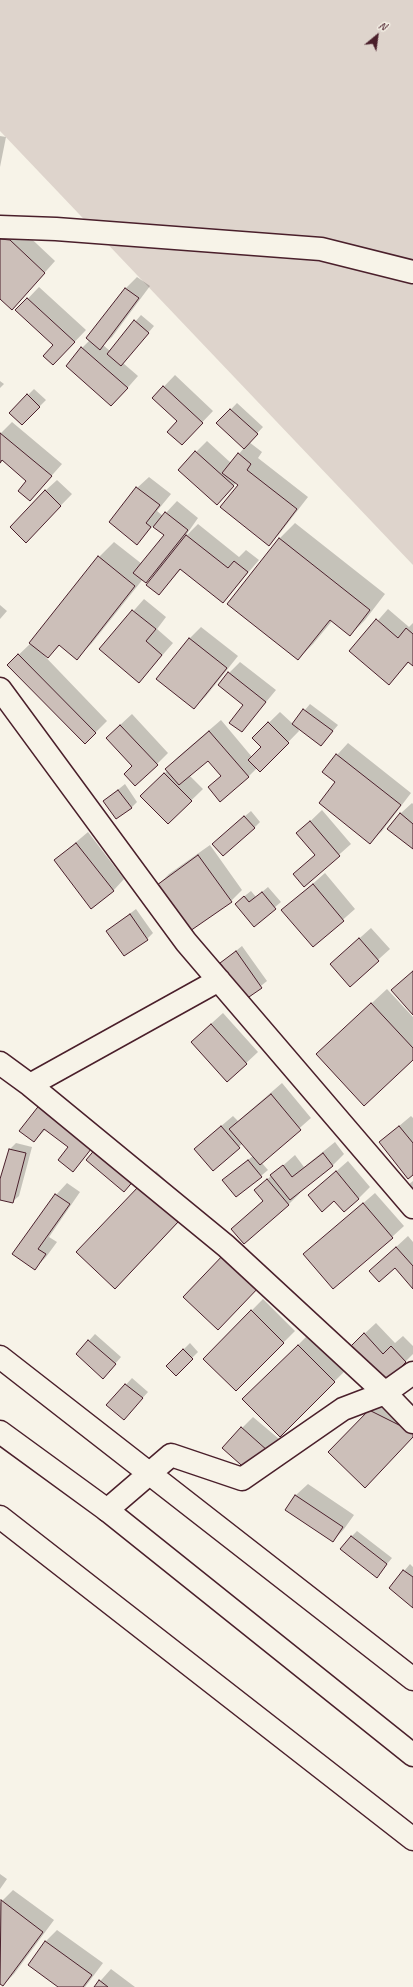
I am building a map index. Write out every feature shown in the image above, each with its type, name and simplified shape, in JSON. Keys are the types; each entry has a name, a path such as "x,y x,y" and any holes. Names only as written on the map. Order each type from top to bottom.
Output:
{"street":[{"path":"0,227 56,229 321,249 413,272"},
{"path":"0,689 186,942 413,1207"},
{"path":"30,1085 219,980"},
{"path":"0,1063 30,1085 226,1246 385,1393 413,1422"},
{"path":"0,1357 413,1679"},
{"path":"107,1510 171,1455 242,1479 343,1409 385,1393 413,1373"},
{"path":"0,1432 107,1510 413,1755"},
{"path":"0,1517 413,1839"}],"shaded area":[{"path":"0,0 413,0 413,565 0,131"}],"building":[{"path":"0,239 10,240 45,273 12,310 0,299"},
{"path":"125,288 139,298 100,350 86,338"},
{"path":"27,298 75,342 53,365 43,356 53,345 15,310"},
{"path":"134,320 149,333 121,366 107,354"},
{"path":"81,347 128,388 111,406 66,366"},
{"path":"163,386 203,423 182,445 167,432 177,421 152,398"},
{"path":"27,394 40,407 22,425 9,413"},
{"path":"230,409 258,434 244,449 216,423"},
{"path":"0,433 52,476 30,501 18,491 26,481 2,460 0,463"},
{"path":"195,451 234,486 217,505 178,470"},
{"path":"238,453 251,464 247,470 297,509 269,546 220,507 238,485 222,473"},
{"path":"136,487 160,505 146,523 151,527 137,545 109,522"},
{"path":"45,490 61,506 26,543 10,527"},
{"path":"165,512 188,530 146,583 133,573 164,535 153,527"},
{"path":"186,535 228,568 234,561 248,572 223,603 180,569 159,595 146,585"},
{"path":"279,538 370,610 350,636 330,620 298,660 227,604"},
{"path":"98,556 135,586 77,660 59,645 48,658 29,643"},
{"path":"132,610 156,629 146,641 162,655 139,683 99,649"},
{"path":"376,619 398,638 406,628 413,634 413,666 408,662 389,685 349,651"},
{"path":"189,638 227,668 194,709 156,679"},
{"path":"18,654 96,733 85,744 7,665"},
{"path":"228,672 266,702 242,732 229,723 243,705 218,685"},
{"path":"303,709 333,731 321,746 292,724"},
{"path":"268,722 289,743 260,772 248,760 261,747 252,738"},
{"path":"120,725 158,765 135,786 124,774 132,766 106,738"},
{"path":"209,731 249,777 220,802 208,787 221,776 208,761 179,785 165,769"},
{"path":"336,754 401,805 370,844 319,803 335,782 322,772"},
{"path":"164,773 192,801 168,824 140,796"},
{"path":"118,790 132,808 116,819 103,801"},
{"path":"400,813 413,824 413,849 387,829"},
{"path":"244,816 255,828 223,856 212,844"},
{"path":"310,821 340,856 304,887 293,874 315,855 296,833"},
{"path":"76,843 114,891 91,909 54,860"},
{"path":"198,855 232,902 190,931 157,885"},
{"path":"313,884 344,921 313,947 281,910"},
{"path":"262,892 276,909 254,927 235,904 244,896 249,902"},
{"path":"130,914 148,940 124,956 106,931"},
{"path":"359,938 379,961 350,987 330,964"},
{"path":"236,951 262,988 246,999 220,963"},
{"path":"413,971 413,1015 391,990"},
{"path":"371,1003 413,1048 413,1060 364,1106 316,1054"},
{"path":"211,1024 247,1064 227,1082 191,1042"},
{"path":"271,1094 301,1130 260,1165 229,1129"},
{"path":"41,1103 95,1144 73,1172 58,1160 68,1147 44,1129 34,1142 19,1131"},
{"path":"221,1126 240,1148 213,1171 194,1149"},
{"path":"399,1126 413,1143 413,1175 408,1179 379,1142"},
{"path":"97,1147 135,1179 124,1192 86,1160"},
{"path":"9,1149 26,1153 13,1203 0,1200 0,1179"},
{"path":"323,1153 333,1166 290,1200 270,1175 283,1165 292,1177"},
{"path":"248,1160 262,1177 236,1197 222,1180"},
{"path":"336,1171 359,1199 344,1212 334,1201 322,1212 308,1195"},
{"path":"267,1179 289,1205 244,1244 231,1229 263,1201 254,1190"},
{"path":"140,1185 178,1222 115,1289 76,1252"},
{"path":"55,1194 70,1204 38,1249 46,1254 35,1270 12,1254"},
{"path":"363,1203 393,1238 333,1289 303,1254"},
{"path":"396,1247 413,1266 413,1289 395,1268 379,1282 369,1271"},
{"path":"226,1252 261,1285 218,1330 183,1297"},
{"path":"251,1310 284,1343 236,1391 203,1359"},
{"path":"364,1333 383,1354 391,1346 406,1362 386,1382 351,1346"},
{"path":"88,1340 116,1364 103,1379 76,1354"},
{"path":"298,1345 335,1382 280,1437 242,1399"},
{"path":"183,1349 193,1359 176,1376 166,1366"},
{"path":"125,1384 143,1398 124,1420 106,1405"},
{"path":"369,1410 413,1432 413,1437 365,1488 328,1452"},
{"path":"241,1427 268,1451 249,1472 222,1448"},
{"path":"295,1495 343,1527 333,1542 285,1510"},
{"path":"351,1536 387,1564 377,1578 340,1549"},
{"path":"403,1570 413,1577 413,1608 389,1588"},
{"path":"1,1900 43,1932 3,1986 0,1984"},
{"path":"45,1941 92,1975 83,1987 58,1987 28,1965"},
{"path":"99,1980 108,1987 94,1987"}]}
